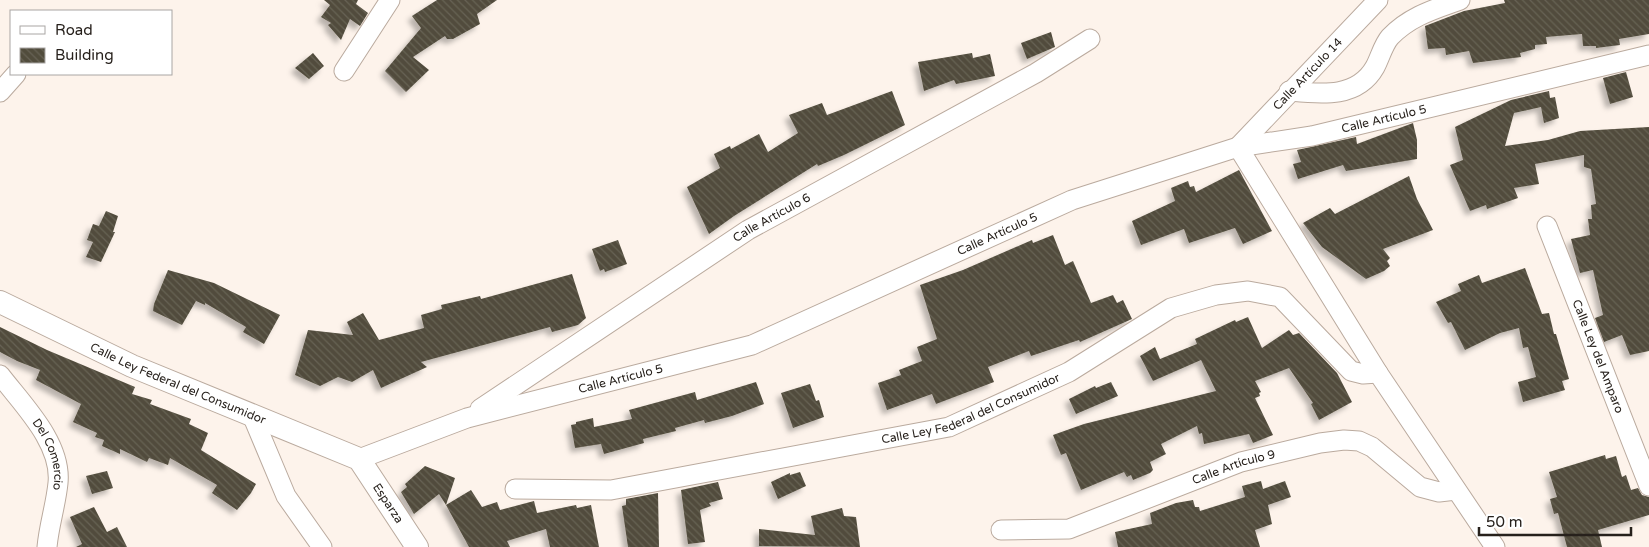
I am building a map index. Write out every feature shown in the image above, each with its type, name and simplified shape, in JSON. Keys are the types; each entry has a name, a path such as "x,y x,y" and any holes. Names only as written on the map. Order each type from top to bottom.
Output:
{"street":[{"path":"344,71 390,0"},
{"name":"Calle Artículo 14","path":"1238,147 1289,91 1378,0"},
{"path":"1289,91 1328,94 1354,89 1374,70 1388,39 1402,25 1424,12 1460,0"},
{"name":"Calle Artículo 6","path":"467,418 748,230 1036,72 1090,38"},
{"name":"Calle Artículo 5","path":"359,459 467,418 752,344 1072,200 1238,147 1312,136 1649,55"},
{"path":"0,92 15,75"},
{"path":"1238,147 1378,373 1495,547"},
{"name":"Calle Ley del Amparo","path":"1547,226 1649,486"},
{"name":"Calle Ley Federal del Consumidor","path":"515,488 611,490 950,427 1069,372 1171,308 1216,295 1248,291 1280,297 1351,371 1363,374 1378,373"},
{"name":"Calle Ley Federal del Consumidor","path":"0,302 132,366 359,459"},
{"name":"Del Comercio","path":"0,375 52,445 58,462 58,482 48,547"},
{"path":"252,415 286,496 322,547"},
{"name":"Calle Artículo 9","path":"1001,530 1069,529 1241,462 1320,443 1344,440 1359,441 1372,447 1420,486 1440,492 1456,490"},
{"name":"Esparza","path":"359,459 417,547"}],"building":[{"path":"324,0 358,0 356,4 368,13 360,26 350,19 341,40 328,25 331,23 321,17 330,5"},
{"path":"437,0 497,0 477,14 480,24 453,39 447,39 445,36 413,57 429,70 406,92 385,71 421,28 412,16"},
{"path":"1504,0 1649,0 1649,34 1619,39 1620,45 1596,48 1596,46 1583,46 1582,34 1546,37 1547,44 1535,45 1535,49 1520,53 1521,57 1473,63 1469,51 1446,55 1445,48 1428,49 1425,26 1464,11 1505,3"},
{"path":"1051,32 1055,47 1027,59 1021,43"},
{"path":"313,53 324,66 309,79 295,68"},
{"path":"972,53 973,58 990,54 995,76 956,84 954,80 924,91 918,62"},
{"path":"1626,72 1633,97 1610,104 1603,78"},
{"path":"892,91 905,125 844,155 818,166 817,164 734,216 709,234 687,187 720,168 714,154 730,146 731,149 759,134 768,152 798,133 789,115 822,103 827,115"},
{"path":"1549,91 1550,98 1555,97 1559,118 1544,123 1541,107 1514,113 1505,146 1548,140 1580,131 1649,127 1649,351 1630,355 1622,335 1604,342 1595,318 1603,315 1593,270 1580,273 1571,239 1590,235 1588,219 1592,219 1591,205 1596,204 1591,169 1584,167 1584,155 1535,164 1539,184 1514,188 1518,198 1487,209 1486,205 1470,211 1450,165 1463,160 1455,127 1511,100"},
{"path":"1413,123 1417,140 1417,159 1346,171 1343,165 1298,179 1293,164 1301,162 1297,150 1356,137 1357,144"},
{"path":"1239,170 1272,231 1243,244 1235,228 1189,243 1184,229 1141,245 1132,221 1175,201 1171,188 1188,181 1190,187 1194,186 1196,192"},
{"path":"1409,176 1417,199 1433,230 1383,249 1390,258 1387,261 1390,266 1384,271 1366,279 1322,247 1303,223 1330,208 1335,214"},
{"path":"106,211 118,216 113,232 115,232 101,262 86,257 93,242 87,240 93,224 99,226"},
{"path":"1053,235 1065,265 1073,261 1091,303 1113,295 1117,303 1123,300 1132,319 1080,342 1079,340 1031,356 1029,351 988,367 994,382 936,404 932,394 887,410 878,383 901,375 899,370 922,361 917,347 937,339 920,285 963,270 1032,240 1033,243"},
{"path":"618,240 627,264 605,272 604,269 600,271 592,249"},
{"path":"1525,268 1542,314 1549,313 1569,379 1562,381 1565,390 1523,402 1518,382 1536,377 1528,347 1523,348 1519,328 1500,333 1465,350 1451,322 1448,323 1436,302 1461,291 1458,284 1479,275 1482,283"},
{"path":"168,270 214,283 280,315 264,344 243,332 246,327 205,303 205,305 196,301 182,325 153,311"},
{"path":"572,274 586,318 578,325 552,332 550,327 421,362 427,367 381,388 373,370 352,382 338,377 320,386 295,375 308,330 353,335 347,322 363,313 379,340 424,328 421,315 442,309 441,305 480,296 481,299"},
{"path":"1248,317 1262,348 1289,330 1293,335 1299,333 1337,373 1352,402 1319,420 1311,404 1313,403 1289,368 1255,381 1261,392 1259,393 1260,396 1255,398 1273,435 1253,443 1249,434 1204,444 1202,433 1199,434 1197,426 1161,444 1166,454 1150,462 1153,470 1150,473 1133,480 1131,475 1127,477 1124,472 1081,490 1066,453 1061,455 1053,435 1084,424 1216,391 1201,360 1153,381 1140,356 1155,347 1160,359 1197,344 1195,339 1235,320 1236,322"},
{"path":"0,327 47,350 135,387 132,394 152,400 150,404 191,419 189,424 208,433 201,450 256,484 251,493 237,510 212,493 217,485 170,458 168,465 149,458 147,462 120,449 120,454 102,446 104,440 95,437 97,433 73,422 81,404 36,380 40,370 0,352"},
{"path":"756,382 764,404 732,416 705,423 704,420 675,428 676,431 643,439 644,443 604,454 601,444 575,448 571,425 576,424 576,422 593,418 594,427 632,419 629,410 695,392 697,400"},
{"path":"1111,382 1118,396 1076,414 1069,399 1095,386 1096,388"},
{"path":"810,384 816,401 819,400 824,417 793,428 781,393"},
{"path":"1605,455 1606,459 1616,456 1622,477 1626,475 1631,490 1638,488 1642,495 1649,497 1649,515 1598,530 1602,547 1567,547 1558,513 1554,514 1550,499 1557,497 1549,472"},
{"path":"425,466 455,478 446,505 439,494 414,514 401,492 407,487 405,484"},
{"path":"107,471 113,488 92,494 86,476"},
{"path":"800,472 806,486 778,499 771,482 790,473 790,475"},
{"path":"1261,481 1263,489 1285,481 1291,497 1268,505 1272,524 1255,530 1260,547 1118,547 1115,532 1152,524 1150,513 1176,503 1193,500 1195,507 1199,507 1200,511 1245,497 1242,486"},
{"path":"718,482 723,499 709,503 711,506 700,510 705,542 688,544 681,490"},
{"path":"471,490 482,507 497,502 500,510 534,501 537,513 576,505 577,508 591,505 599,547 550,547 546,529 507,541 510,547 469,547 446,505"},
{"path":"658,493 659,547 628,547 622,506 626,505 626,499"},
{"path":"94,507 107,532 117,527 127,547 76,547 82,544 70,517"},
{"path":"842,508 844,516 856,517 860,547 759,546 759,529 815,535 811,516"}]}
